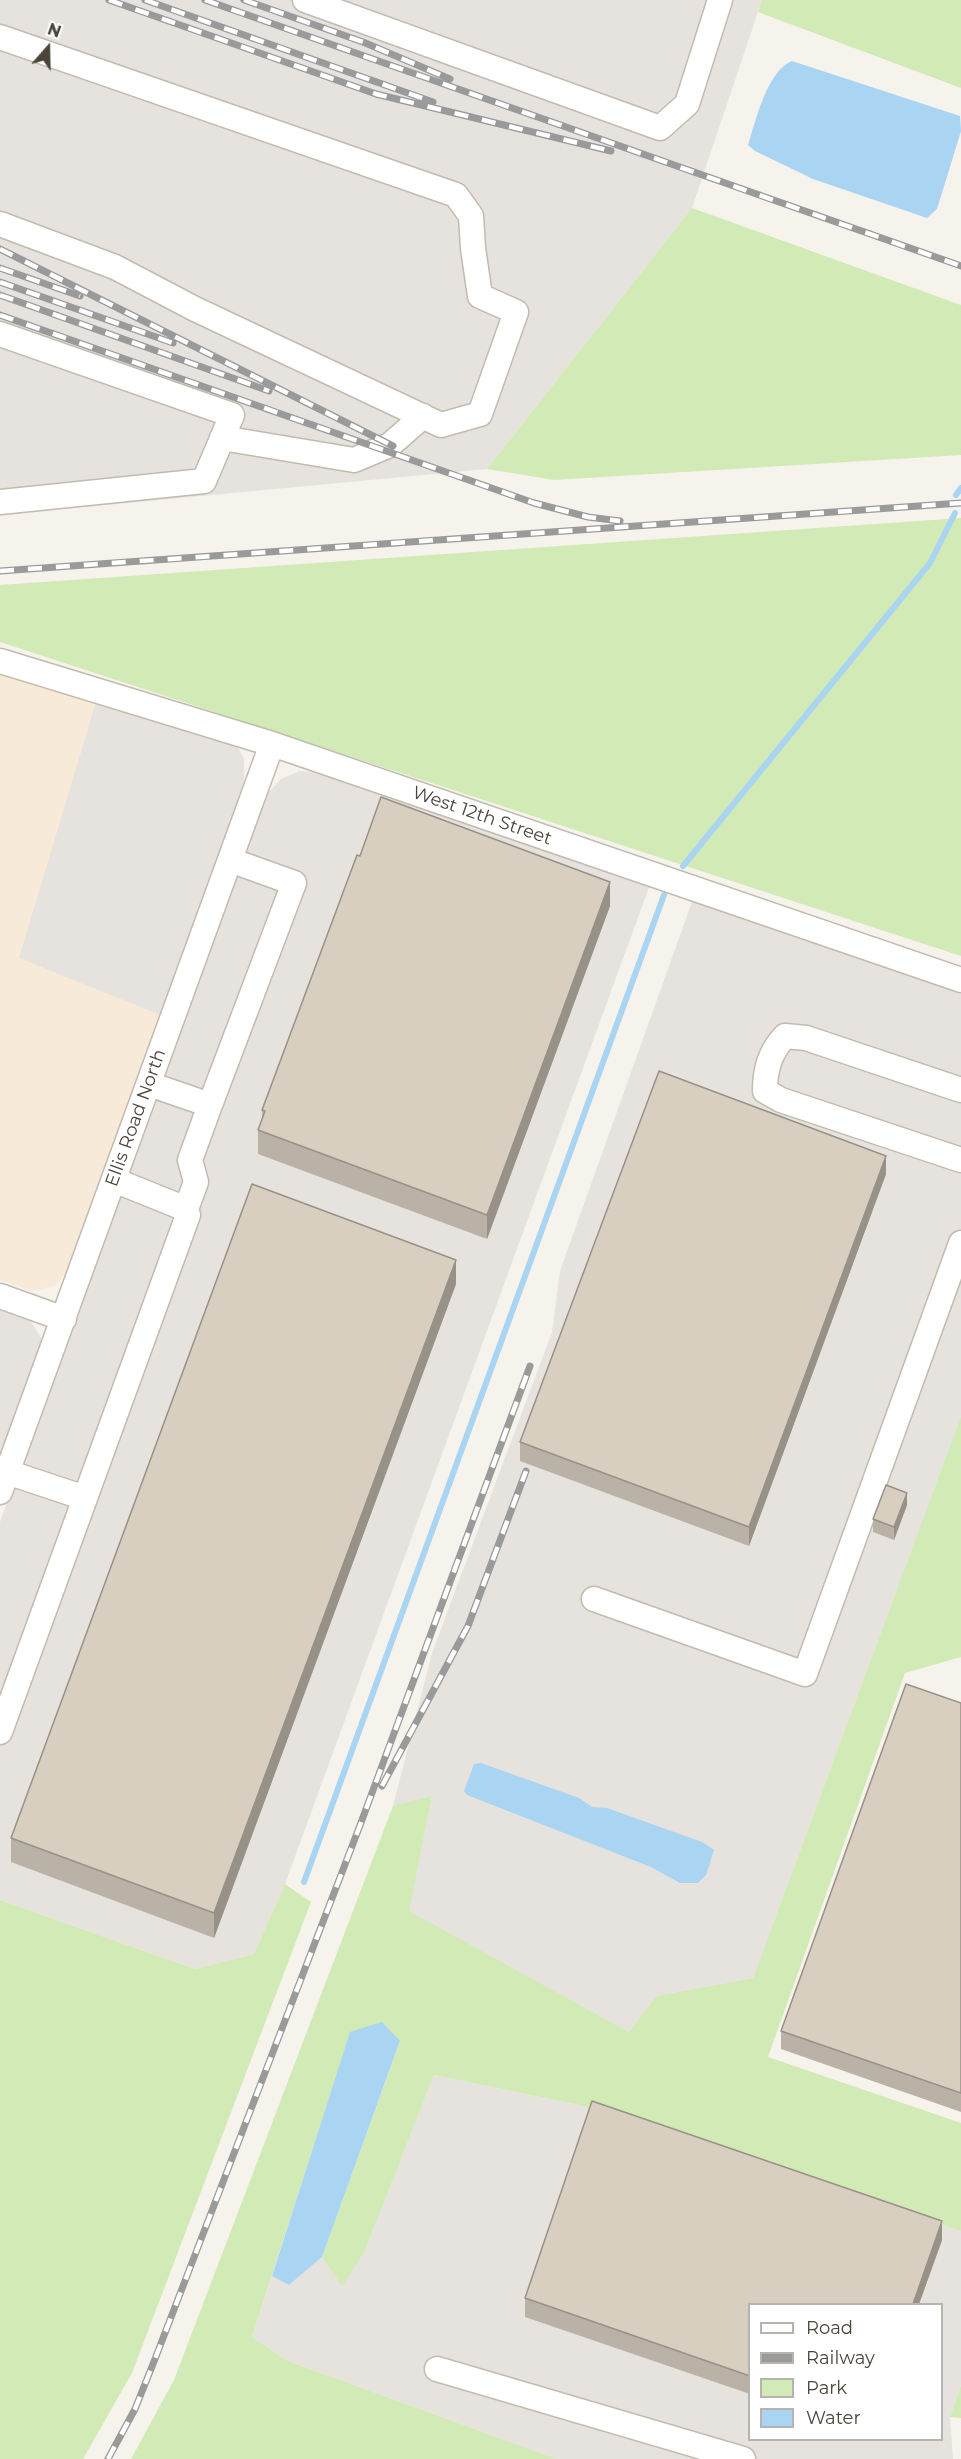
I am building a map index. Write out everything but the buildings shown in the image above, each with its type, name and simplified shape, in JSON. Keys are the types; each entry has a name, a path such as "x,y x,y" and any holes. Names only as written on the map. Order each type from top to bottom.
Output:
{"street":[{"path":"305,0 660,128 687,104 720,0"},
{"path":"0,37 456,195 471,216 480,296 516,312 480,414 441,425 195,309 115,267 0,224"},
{"path":"0,334 232,415 204,481 0,502"},
{"path":"222,438 354,460 390,445 423,416"},
{"name":"West 12th Street","path":"0,661 272,744 961,980"},
{"name":"Ellis Road North","path":"4,1482 272,744"},
{"path":"0,1732 188,1215 186,1209 196,1182 190,1160 294,883 230,860"},
{"path":"961,1090 806,1038 785,1036 776,1046 765,1072 765,1091 781,1100 961,1160"},
{"path":"149,1084 210,1105"},
{"path":"114,1180 186,1209"},
{"path":"594,1599 805,1674 961,1243"},
{"path":"0,1296 64,1319"},
{"path":"4,1482 85,1498"},
{"path":"437,2369 743,2459"}],"shaded area":[{"path":"0,0 762,0 692,208 487,469 0,515"},
{"path":"0,671 97,699 163,1016 70,1268 55,1286 31,1291 0,1280"},
{"path":"97,699 236,744 244,759 244,785 163,1016 19,958"},
{"path":"300,771 333,774 651,882 285,1884 254,1954 195,1969 0,1900 0,1522 259,816 269,792 281,779"},
{"path":"693,899 961,993 961,1416 753,1978 656,1996 629,2032 408,1911 432,1797 393,1806 432,1653 552,1332 560,1271"},
{"path":"0,1309 30,1320 41,1338 39,1355 0,1458"},
{"path":"434,2075 579,2105 961,2231 961,2385 950,2417 953,2459 557,2459 288,2361 252,2337 272,2276 289,2285 322,2257 342,2285 364,2253"}],"green space":[{"path":"762,0 961,0 961,88 758,12"},
{"path":"692,208 961,305 961,455 554,480 487,469"},
{"path":"961,518 961,956 0,642 0,585"},
{"path":"961,1416 961,1657 905,1673 768,2057 961,2123 961,2231 579,2105 434,2075 364,2253 342,2286 322,2257 400,2042 350,2033 252,2337 288,2361 557,2459 131,2459 174,2380 393,1806 432,1796 409,1911 629,2032 656,1996 753,1978"},
{"path":"285,1884 311,1902 132,2373 83,2459 0,2459 0,1900 195,1969 254,1954"},
{"path":"961,2385 961,2418 950,2417"}],"water":[{"path":"792,61 960,116 961,131 937,209 927,218 813,179 755,151 748,145 769,85 783,66"},
{"path":"481,1763 579,1798 592,1807 607,1808 702,1842 714,1850 706,1875 698,1883 680,1883 651,1867 467,1795 464,1791 474,1764"},
{"path":"382,2022 400,2041 322,2257 289,2285 272,2276 350,2032"}],"waterway":[{"path":"956,495 961,488"},
{"path":"683,866 930,563 955,513"},
{"path":"304,1882 664,895"}],"railway":[{"path":"109,0 376,94 611,151"},
{"path":"145,0 433,102"},
{"path":"205,0 961,266"},
{"path":"244,0 363,42 450,79"},
{"path":"0,249 393,446"},
{"path":"0,268 80,296"},
{"path":"0,282 173,343"},
{"path":"0,295 269,391"},
{"path":"0,315 534,503 588,517 620,521"},
{"path":"0,571 961,503"},
{"path":"108,2459 135,2409 155,2359 359,1828 530,1366"},
{"path":"382,1786 468,1626 526,1471"}]}
